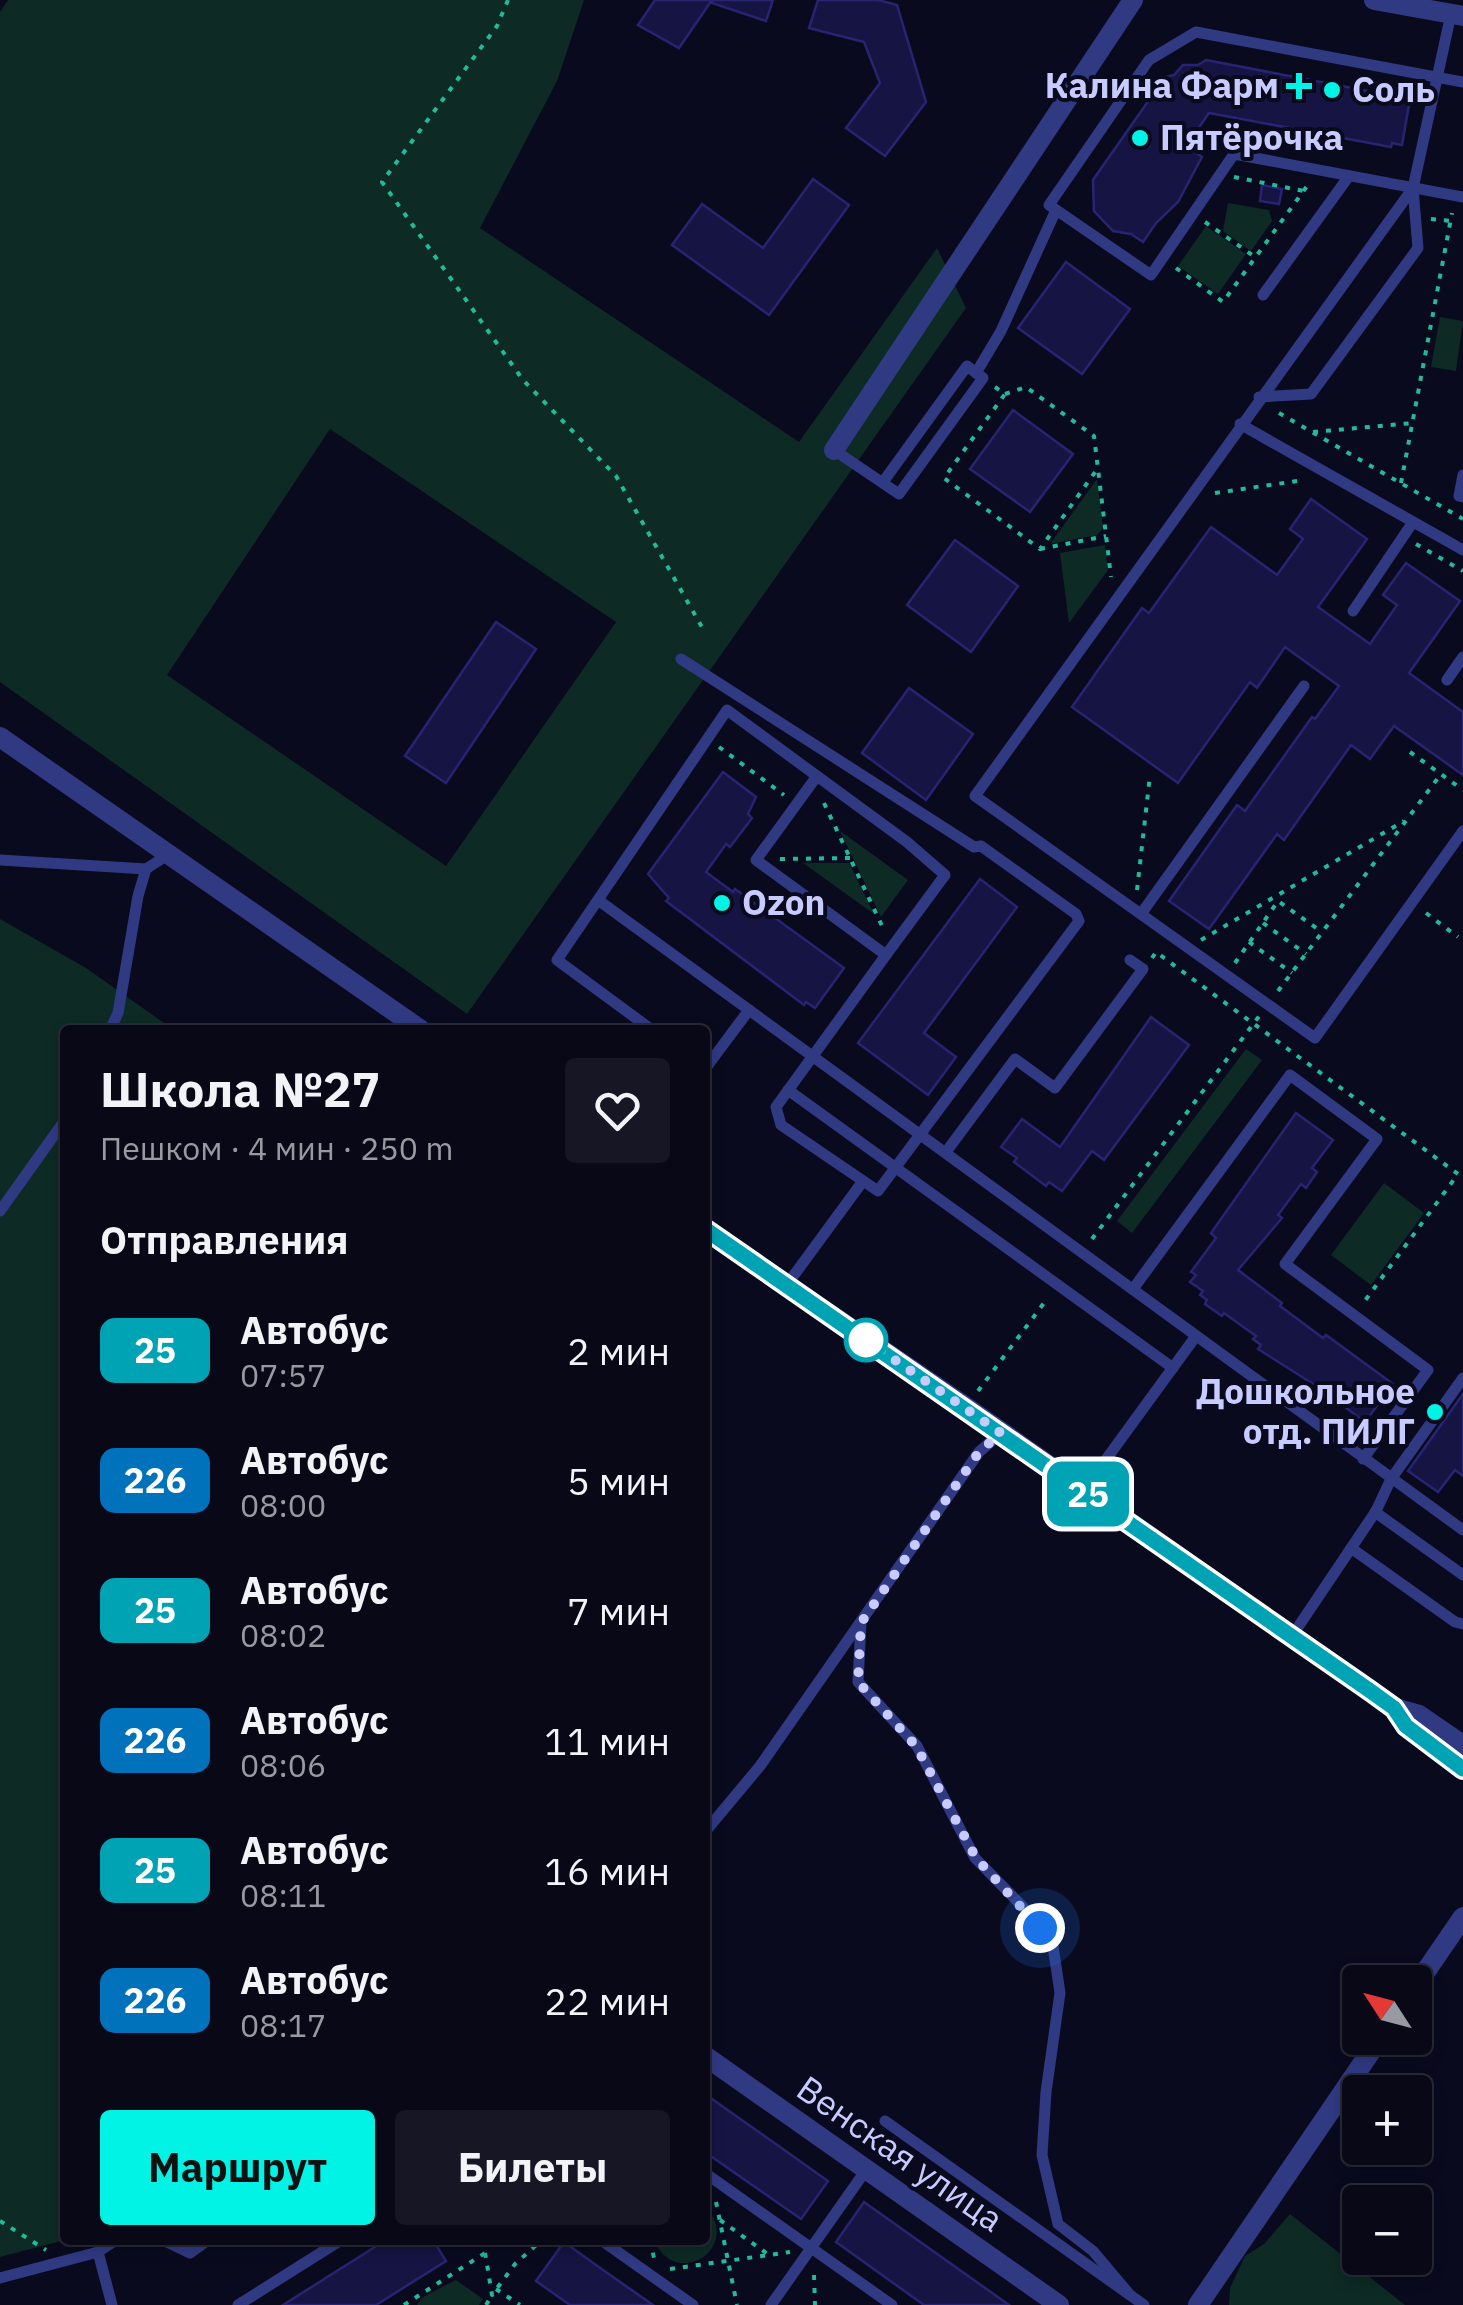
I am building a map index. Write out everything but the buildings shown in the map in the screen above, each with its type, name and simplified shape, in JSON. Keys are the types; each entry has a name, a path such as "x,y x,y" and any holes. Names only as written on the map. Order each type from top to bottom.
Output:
{"street":[{"path":"834,450 1134,0"},
{"path":"1374,0 1457,15"},
{"path":"0,737 414,1025"},
{"path":"710,1233 1394,1708 1419,1715 1463,1745"},
{"path":"1394,1708 1406,1726 1463,1769"},
{"path":"1430,1965 1463,1917"},
{"path":"1198,2305 1368,2055"},
{"name":"Венская улица","path":"710,2060 1058,2305"}],"lane":[{"path":"1258,399 1311,394 1418,248 1413,188 1457,15"},
{"path":"1459,196 1234,154 1151,275 1049,205 1148,60 1196,32 1463,82"},
{"path":"1262,295 1349,176"},
{"path":"1413,188 975,796 1316,1038 1463,832"},
{"path":"834,450 899,494 979,375 1056,210"},
{"path":"883,482 967,366 979,375"},
{"path":"1240,424 1463,550"},
{"path":"1463,475 1459,496 1463,496"},
{"path":"1353,611 1413,522"},
{"path":"1447,680 1463,657"},
{"path":"645,1025 557,960 727,710 815,779 907,842 945,876 776,1107 781,1126 878,1191 1079,921 1076,914 981,846 974,847 681,659"},
{"path":"1138,912 1304,686"},
{"path":"815,779 756,859 889,951"},
{"path":"0,860 146,869 169,854"},
{"path":"112,1025 146,869"},
{"path":"598,900 1463,1530"},
{"path":"946,1152 1015,1059 1056,1088 1143,970 1130,960"},
{"path":"710,1062 749,1010"},
{"path":"1133,1289 1290,1075 1377,1138 1285,1264 1428,1370 1363,1458"},
{"path":"788,1090 1173,1368"},
{"path":"0,1211 60,1127"},
{"path":"786,1286 862,1181"},
{"path":"1082,1490 1196,1336"},
{"path":"1292,1636 1376,1512 1390,1479 1463,1378"},
{"path":"710,1826 760,1766 979,1452 1001,1433"},
{"path":"1376,1512 1463,1575"},
{"path":"1351,1548 1454,1622 1463,1624"},
{"path":"861,1623 858,1682 916,1746 976,1858 1026,1910 1052,1946 1060,1993 1042,2154 1058,2224 1093,2252 1130,2296"},
{"path":"885,2122 1144,2305"},
{"path":"771,2305 866,2170"},
{"path":"710,2176 892,2305"},
{"path":"0,2278 98,2252 108,2245"},
{"path":"173,2245 190,2253 201,2245"},
{"path":"238,2305 334,2245"},
{"path":"609,2245 693,2305"},
{"path":"98,2252 112,2305"}],"path":[{"path":"508,0 497,26 382,182 523,380 616,476 703,628"},
{"path":"1174,267 1224,302 1319,170"},
{"path":"1220,174 1304,191"},
{"path":"1401,483 1459,196"},
{"path":"1205,222 1256,257"},
{"path":"979,375 1005,394"},
{"path":"1106,536 1040,548 944,478 1005,394 1026,387 1094,436 1098,468 1111,578"},
{"path":"1258,399 1463,519"},
{"path":"1314,432 1413,423"},
{"path":"1040,548 1098,468"},
{"path":"1188,497 1304,480"},
{"path":"708,738 797,804"},
{"path":"1410,752 1463,790"},
{"path":"1082,1252 1441,774"},
{"path":"1138,912 1150,775"},
{"path":"815,779 889,951"},
{"path":"1188,947 1406,820"},
{"path":"756,859 850,858"},
{"path":"1228,975 1278,901 1322,932"},
{"path":"1412,902 1458,937"},
{"path":"1262,923 1306,954"},
{"path":"1249,942 1292,972"},
{"path":"966,1407 1057,1286"},
{"path":"710,2182 737,2305"},
{"path":"0,2220 63,2261"},
{"path":"720,2220 769,2255"},
{"path":"484,2245 492,2296"},
{"path":"486,2305 515,2264 536,2245"},
{"path":"647,2272 812,2248 815,2305"},
{"path":"408,2303 486,2254"},
{"path":"496,2290 520,2305"}],"green space":[{"path":"8,0 584,0 557,81 480,228 799,442 937,248 966,308 467,1014 0,682 0,12","holes":["330,429 616,622 446,866 167,675"]},
{"path":"1228,203 1269,210 1272,221 1251,251 1223,231"},
{"path":"1206,226 1246,254 1218,294 1178,266"},
{"path":"1440,317 1463,321 1456,371 1431,367"},
{"path":"1097,479 1103,528 1097,535 1050,544"},
{"path":"1105,545 1108,570 1069,623 1060,553"},
{"path":"840,831 908,880 881,917"},
{"path":"803,863 849,863 874,914"},
{"path":"0,919 86,968 167,1025 60,1025 60,2241 0,2257"},
{"path":"1246,1049 1262,1060 1132,1233 1117,1221"},
{"path":"1384,1183 1424,1213 1371,1285 1331,1255"},
{"path":"710,2214 716,2236 712,2249 702,2258 690,2263 676,2262 657,2245 710,2245"},
{"path":"1290,2214 1342,2255 1342,2275 1367,2275 1405,2305 1229,2305 1230,2288 1245,2256 1264,2244"},
{"path":"456,2280 483,2299 479,2305 417,2305 423,2297"}],"bus line":[{"name":"25","path":"710,1233 1369,1690 1394,1708 1406,1726 1463,1769"}],"place":[{"name":"Калина Фарм","path":"1299,86"},
{"name":"Соль","path":"1332,90"},
{"name":"Пятёрочка","path":"1140,138"},
{"name":"Ozon","path":"722,903"},
{"name":"Дошкольное отд. ПИЛГ","path":"1435,1412"}],"route":[{"path":"866,1340 1001,1433 979,1452 861,1623 858,1682 916,1746 976,1858 1040,1928"}]}
